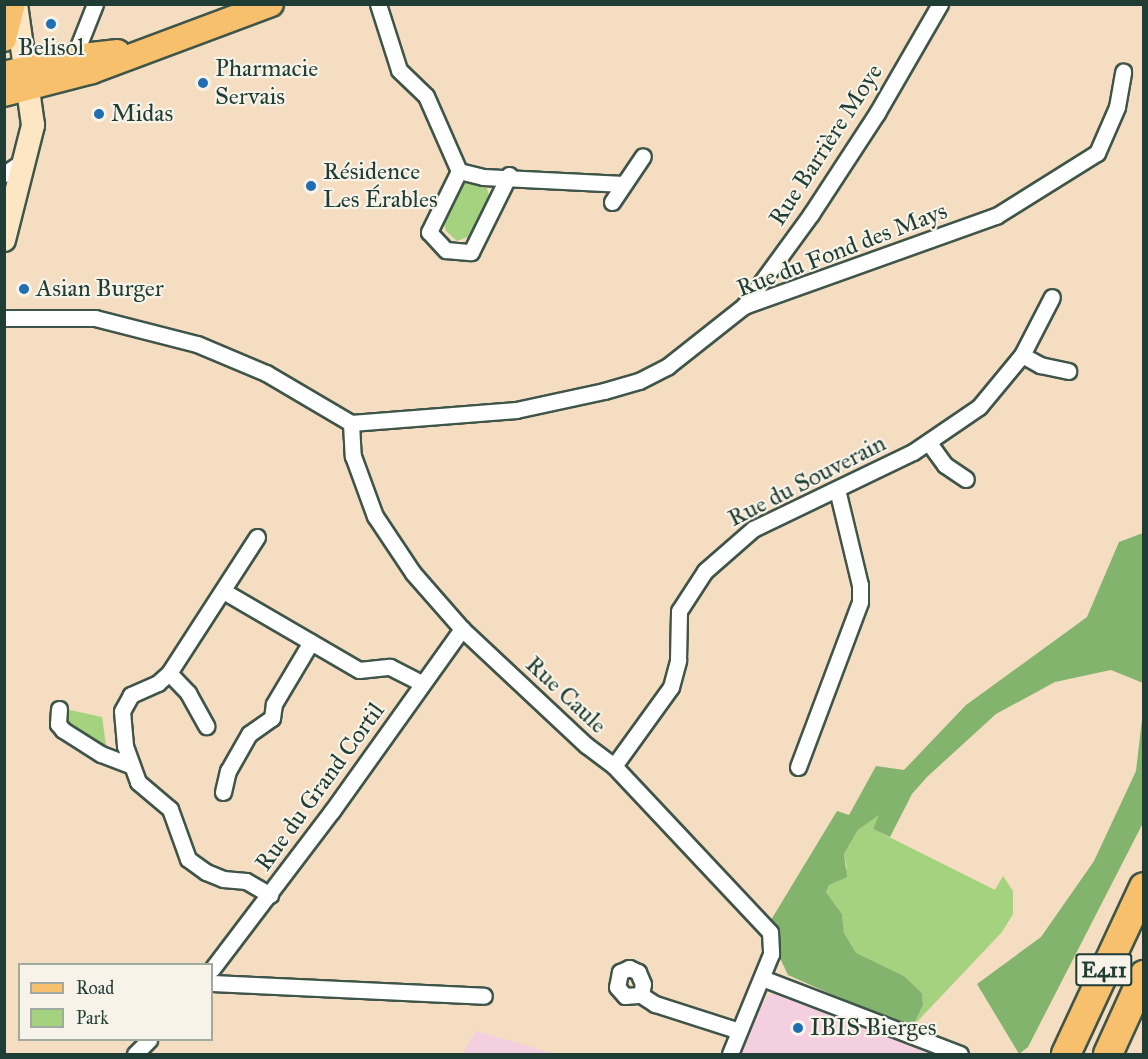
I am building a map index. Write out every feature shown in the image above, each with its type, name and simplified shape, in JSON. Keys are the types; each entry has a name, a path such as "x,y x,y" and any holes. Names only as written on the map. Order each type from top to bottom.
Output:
{"highway":[{"name":"E411","path":"1066,1054 1143,887"},
{"name":"E411","path":"1108,1054 1143,975"}],"main road":[{"path":"4,39 14,4"},
{"path":"4,94 20,77 70,68 142,50 271,4"}],"street":[{"path":"4,240 33,125 20,77 14,4"},
{"path":"70,68 95,4"},
{"path":"378,4 399,70 426,96 459,171 429,232 446,250 471,252 508,175"},
{"name":"Rue Barrière Moye","path":"744,306 847,159 940,4"},
{"name":"Rue du Fond des Mays","path":"351,423 516,410 639,381 695,348 744,306 996,216 1097,153 1117,107 1123,72"},
{"path":"612,202 643,156"},
{"path":"4,174 26,159"},
{"path":"459,171 483,177 508,175 624,184"},
{"name":"Rue du Souverain","path":"614,766 671,687 678,660 679,611 705,572 753,529 929,443 979,406 1022,355 1052,297"},
{"path":"4,318 95,318 197,344 267,373 351,423"},
{"path":"1022,355 1040,365 1068,371"},
{"name":"Rue Caule","path":"351,423 353,456 375,516 413,573 462,629 585,745 614,766 770,932 773,948 730,1054"},
{"path":"929,443 945,465 966,479"},
{"path":"798,767 860,602 854,555 837,489"},
{"path":"257,537 225,592 208,610 169,674 158,683 131,695 124,704 125,746 141,787 170,808 188,859 206,872 223,879 246,881 270,895"},
{"path":"225,592 359,670 390,667 421,683"},
{"name":"Rue du Grand Cortil","path":"213,968 270,895 462,629"},
{"path":"222,792 228,771 249,734 272,718 274,704 311,642"},
{"path":"169,674 188,693 206,726"},
{"path":"59,709 58,724 63,730 101,754 132,766"},
{"path":"762,978 960,1054"},
{"path":"213,983 484,996"},
{"path":"641,995 655,1004 739,1031"},
{"path":"135,1054 148,1041"}],"shaded area":[{"path":"773,992 780,992 936,1054 739,1054 761,1004"},
{"path":"476,1031 555,1054 463,1054"}],"green space":[{"path":"469,181 487,188 490,200 473,235 457,241 446,231 444,223 459,186"},
{"path":"1143,533 1143,683 1111,670 1055,682 996,714 927,777 912,794 890,837 873,829 879,815 858,830 844,854 847,877 829,885 826,892 842,914 844,933 856,953 904,976 922,993 923,1005 913,1026 903,1026 788,975 779,956 776,927 771,920 837,811 849,815 876,766 904,770 966,705 1087,617 1119,542"},
{"path":"65,709 102,717 107,752 65,729"},
{"path":"1143,711 1143,823 1028,1047 1019,1054 977,984 1041,937 1094,861 1136,771"},
{"path":"880,814 873,829 995,890 1003,876 1013,891 1013,914 1002,932 913,1026 923,1005 922,993 904,976 856,954 844,933 842,914 826,892 829,884 847,868 844,854 858,830"}],"place":[{"name":"Belisol","path":"51,24"},
{"name":"Pharmacie Servais","path":"203,83"},
{"name":"Midas","path":"99,114"},
{"name":"Résidence Les Érables","path":"311,186"},
{"name":"Asian Burger","path":"24,289"},
{"name":"IBIS Bierges","path":"798,1028"}]}
